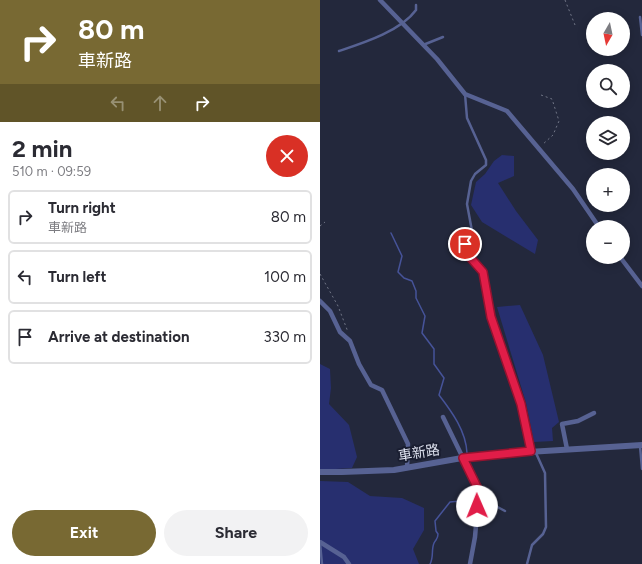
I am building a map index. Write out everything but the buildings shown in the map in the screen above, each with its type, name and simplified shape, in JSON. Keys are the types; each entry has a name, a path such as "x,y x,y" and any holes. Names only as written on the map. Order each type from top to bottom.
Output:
{"street":[{"path":"380,0 422,46 436,59 465,94 507,111 573,189 594,220"},
{"path":"625,264 642,286"},
{"path":"320,301 330,311 340,332 350,341 359,364 371,385 382,390 408,444 407,468"},
{"path":"567,449 562,424 578,421 594,414"},
{"path":"443,417 479,491 475,537 470,564"},
{"name":"車新路","path":"320,472 407,468 463,458 531,451 641,445"},
{"path":"320,542 344,557 349,564"}],"lane":[{"path":"339,51 371,40 402,23 414,13 416,10 416,5"},
{"path":"640,17 642,35"},
{"path":"422,46 443,37"},
{"path":"465,94 467,118 486,160 486,165 475,174 471,181 467,204 472,231 465,248 468,255 483,272 491,317 521,404 531,451 537,453 545,473 546,527 543,534 532,545 527,564"},
{"path":"641,445 642,469"},
{"path":"478,497 505,511"},
{"path":"320,542 322,564"}],"path":[{"path":"565,0 574,25"},
{"path":"539,148 554,134 559,121 552,99 541,95"},
{"path":"320,226 325,222"},
{"path":"320,274 338,306 350,341"}],"shaded area":[{"path":"502,155 514,156 514,176 498,183 516,211 538,240 535,254 482,222 471,205 476,182 485,174 494,161"},
{"path":"520,305 543,355 559,422 552,428 553,441 534,442 526,403 497,307"},
{"path":"320,364 330,369 331,388 329,404 349,425 357,457 352,468 320,470"},
{"path":"320,481 348,482 370,496 402,498 424,508 424,530 413,549 419,564 320,564"}],"waterway":[{"path":"391,233 402,256 398,272 404,278 412,281 416,291 416,298 425,316 422,333 434,349 434,364 444,378 439,395 458,422 464,437 467,453"},
{"path":"430,564 433,546 438,536 435,521 450,502 460,501 470,490 472,484"}],"route":[{"path":"465,244 468,255 476,262 483,272 491,317 521,404 531,451 509,454 479,455 463,458 479,491 477,506"}]}
